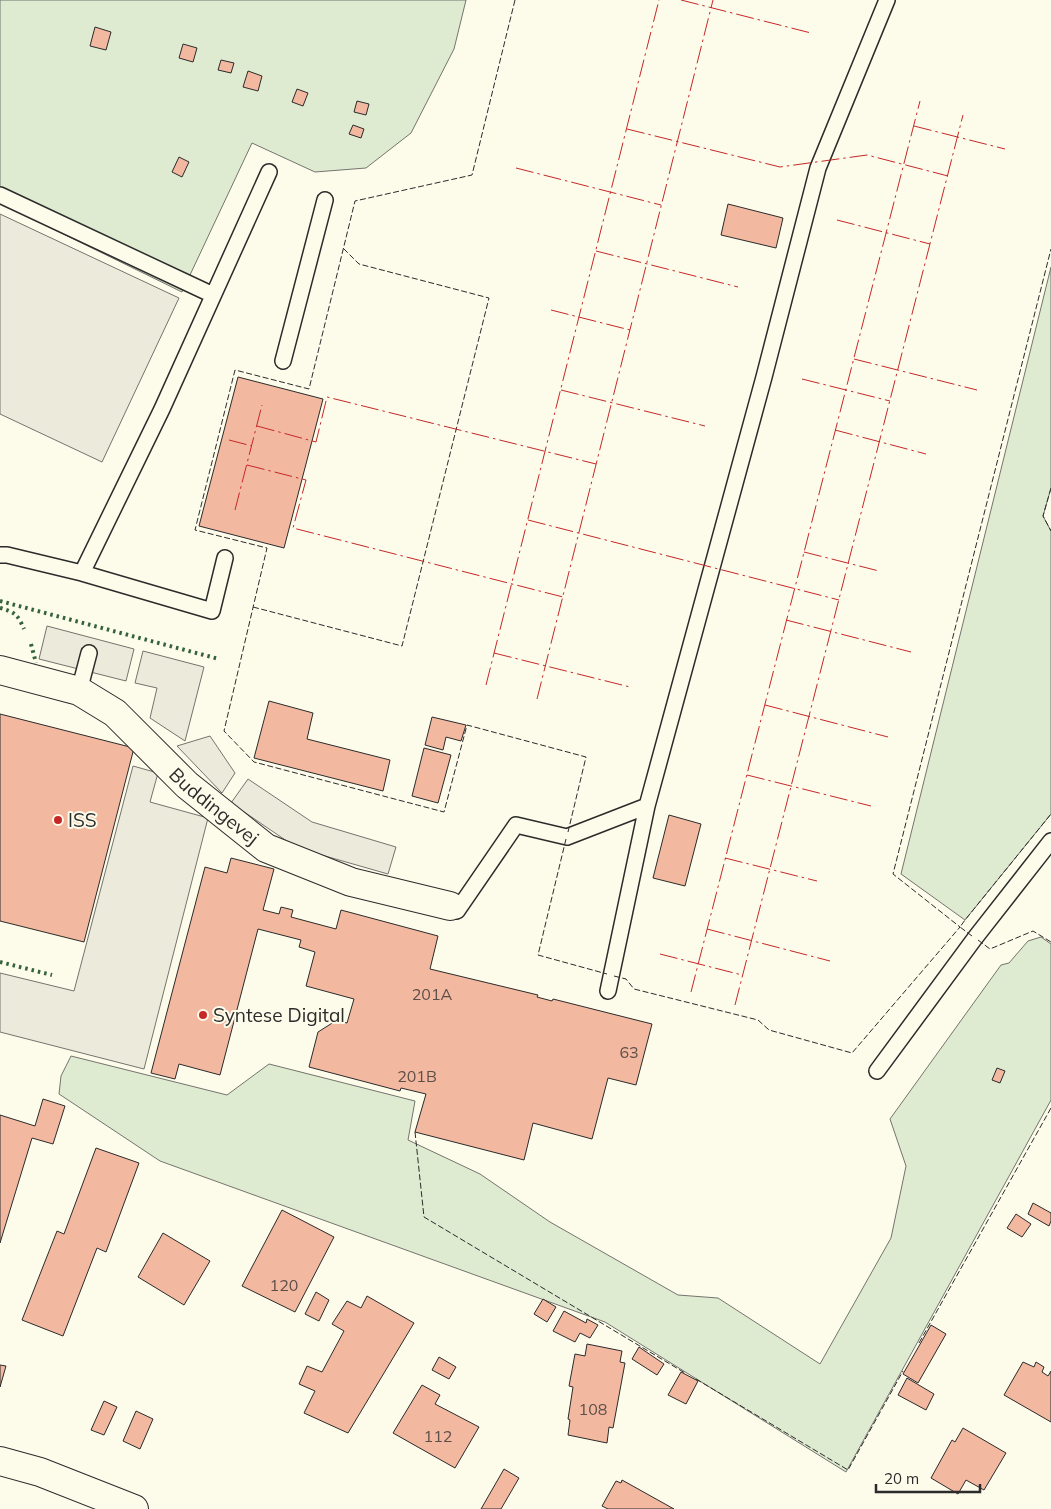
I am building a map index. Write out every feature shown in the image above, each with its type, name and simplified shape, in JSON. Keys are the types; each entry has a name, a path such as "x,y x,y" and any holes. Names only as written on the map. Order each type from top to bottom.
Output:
{"street":[{"name":"Buddingevej","path":"0,670 79,691 115,713 187,785 266,848 351,882 454,908"},
{"path":"0,1461 40,1472 134,1509"}],"lane":[{"path":"608,991 647,806 764,377 818,168 887,0"},
{"path":"82,573 162,409 268,172"},
{"path":"0,196 213,296"},
{"path":"283,361 325,200"},
{"path":"0,555 7,554 82,573 212,611 225,558"},
{"path":"79,691 89,653"},
{"path":"454,908 516,825 567,837 647,806"},
{"path":"877,1071 975,938 1051,840"}],"green space":[{"path":"0,0 466,0 454,49 411,133 366,168 315,172 252,143 182,292 0,203"},
{"path":"1051,267 1051,488 1043,516 1051,531 1051,814 965,920 901,874"},
{"path":"1041,937 1051,944 1051,1100 846,1472 605,1322 160,1161 59,1094 61,1076 71,1056 227,1095 269,1064 415,1101 408,1140 480,1174 550,1222 678,1295 718,1298 820,1364 891,1238 906,1166 890,1119 1001,965 1009,963 1028,941"}],"shaded area":[{"path":"0,214 179,298 102,462 0,414"},
{"path":"47,626 134,649 126,681 39,659"},
{"path":"143,651 204,667 185,741 150,718 157,688 135,683"},
{"path":"210,736 235,773 222,793 177,746"},
{"path":"133,766 158,773 150,802 208,818 144,1069 0,1032 0,973 74,991"},
{"path":"248,779 312,822 396,847 388,874 297,848 231,803"}],"building":[{"path":"95,27 111,32 106,50 90,46"},
{"path":"183,44 197,48 193,62 179,58"},
{"path":"221,60 234,63 231,73 218,70"},
{"path":"248,71 262,76 258,91 243,87"},
{"path":"297,89 308,93 303,106 292,102"},
{"path":"357,101 369,104 366,115 354,112"},
{"path":"353,125 364,129 361,138 349,134"},
{"path":"179,157 189,162 182,177 172,172"},
{"path":"728,204 783,218 776,248 721,235"},
{"path":"238,377 323,399 284,548 199,526"},
{"path":"269,701 313,713 307,739 390,760 383,791 254,758"},
{"name":"ISS","path":"0,714 134,748 84,942 0,921"},
{"path":"432,717 466,725 461,741 446,737 443,750 425,745"},
{"path":"424,748 451,755 438,803 412,796"},
{"path":"669,815 701,824 685,886 653,878"},
{"path":"231,858 274,869 263,910 279,914 281,907 293,910 291,917 336,929 341,910 438,936 430,969 538,995 537,997 552,1001 553,999 652,1024 636,1085 608,1078 592,1139 533,1123 524,1160 415,1132 426,1094 401,1088 400,1091 309,1067 318,1032 337,1020 347,1023 354,999 306,986 315,952 299,947 301,940 258,929 220,1075 179,1064 175,1079 151,1073 205,867 227,873"},
{"path":"997,1068 1005,1071 1000,1083 992,1080"},
{"path":"43,1099 65,1106 53,1144 32,1138 0,1243 0,1115 35,1126"},
{"path":"96,1148 139,1163 106,1252 97,1248 63,1336 22,1320 57,1231 64,1234"},
{"path":"1033,1203 1051,1213 1049,1226 1028,1214"},
{"path":"282,1210 334,1237 295,1312 242,1286"},
{"path":"1016,1214 1031,1224 1022,1237 1007,1228"},
{"path":"163,1233 210,1261 184,1305 138,1277"},
{"path":"316,1292 329,1300 319,1321 305,1314"},
{"path":"367,1296 414,1323 348,1433 304,1413 315,1391 299,1384 307,1366 322,1372 344,1331 332,1324 347,1301 361,1308"},
{"path":"543,1299 556,1307 547,1322 534,1314"},
{"path":"564,1311 586,1323 587,1319 598,1325 590,1338 580,1333 575,1342 553,1331"},
{"path":"931,1325 946,1334 918,1383 903,1374"},
{"path":"587,1344 622,1351 620,1362 625,1363 613,1428 609,1427 607,1443 568,1435 570,1420 568,1419 573,1387 569,1386 575,1354 585,1356"},
{"path":"639,1347 664,1364 657,1375 632,1359"},
{"path":"439,1357 456,1367 449,1379 432,1370"},
{"path":"1023,1362 1034,1367 1036,1362 1044,1367 1042,1372 1048,1376 1051,1371 1051,1422 1004,1395"},
{"path":"0,1365 6,1366 0,1387"},
{"path":"681,1372 698,1381 686,1404 668,1395"},
{"path":"907,1378 934,1394 926,1410 898,1395"},
{"path":"422,1385 440,1395 435,1404 479,1427 455,1468 393,1433"},
{"path":"104,1401 117,1407 104,1435 91,1430"},
{"path":"136,1411 153,1419 140,1449 123,1441"},
{"path":"963,1428 1006,1453 984,1490 966,1480 958,1494 931,1478 952,1440 955,1442"},
{"path":"504,1469 519,1478 501,1509 481,1509"},
{"path":"622,1480 674,1509 608,1509 602,1506 616,1481 621,1483"}],"hedge":[{"path":"0,601 219,659"},
{"path":"0,608 15,615 20,620 24,629"},
{"path":"31,644 36,663"},
{"path":"0,962 52,975"}],"fence":[{"path":"515,0 472,175 355,201 309,389 235,370 195,530 267,548 224,731 254,762 444,812 467,725 586,757 568,832"},
{"path":"253,607 402,646 489,298 359,264 343,248"},
{"path":"614,976 626,979 634,989 758,1020 769,1030 852,1053 960,927 893,874 1051,249"},
{"path":"1051,488 1043,516 1051,531"},
{"path":"972,936 960,927 1051,814"},
{"path":"566,839 538,955 607,974"},
{"path":"978,940 990,949 1033,931 1051,942"},
{"path":"919,1343 1051,1108"},
{"path":"415,1132 424,1217 685,1373"},
{"path":"696,1379 848,1470 903,1371"}],"power":[{"path":"486,685 659,0"},
{"path":"681,0 811,33"},
{"path":"537,699 713,0"},
{"path":"691,992 920,101"},
{"path":"735,1005 963,115"},
{"path":"914,126 1005,149"},
{"path":"627,129 780,167 867,155 948,176"},
{"path":"516,168 661,205"},
{"path":"837,220 930,244"},
{"path":"596,251 738,287"},
{"path":"551,310 630,330"},
{"path":"854,359 977,390"},
{"path":"802,379 890,401"},
{"path":"561,390 705,426"},
{"path":"257,426 316,442 327,397 596,464"},
{"path":"235,510 262,405"},
{"path":"835,430 926,454"},
{"path":"229,440 252,446"},
{"path":"247,465 306,480 293,528 563,597"},
{"path":"528,520 839,600"},
{"path":"804,552 879,571"},
{"path":"786,620 911,652"},
{"path":"494,653 630,687"},
{"path":"765,705 888,737"},
{"path":"747,775 871,806"},
{"path":"725,858 817,881"},
{"path":"707,929 830,961"},
{"path":"660,954 742,975"}],"place":[{"name":"ISS","path":"58,820"},
{"name":"Syntese Digital","path":"203,1015"}]}
